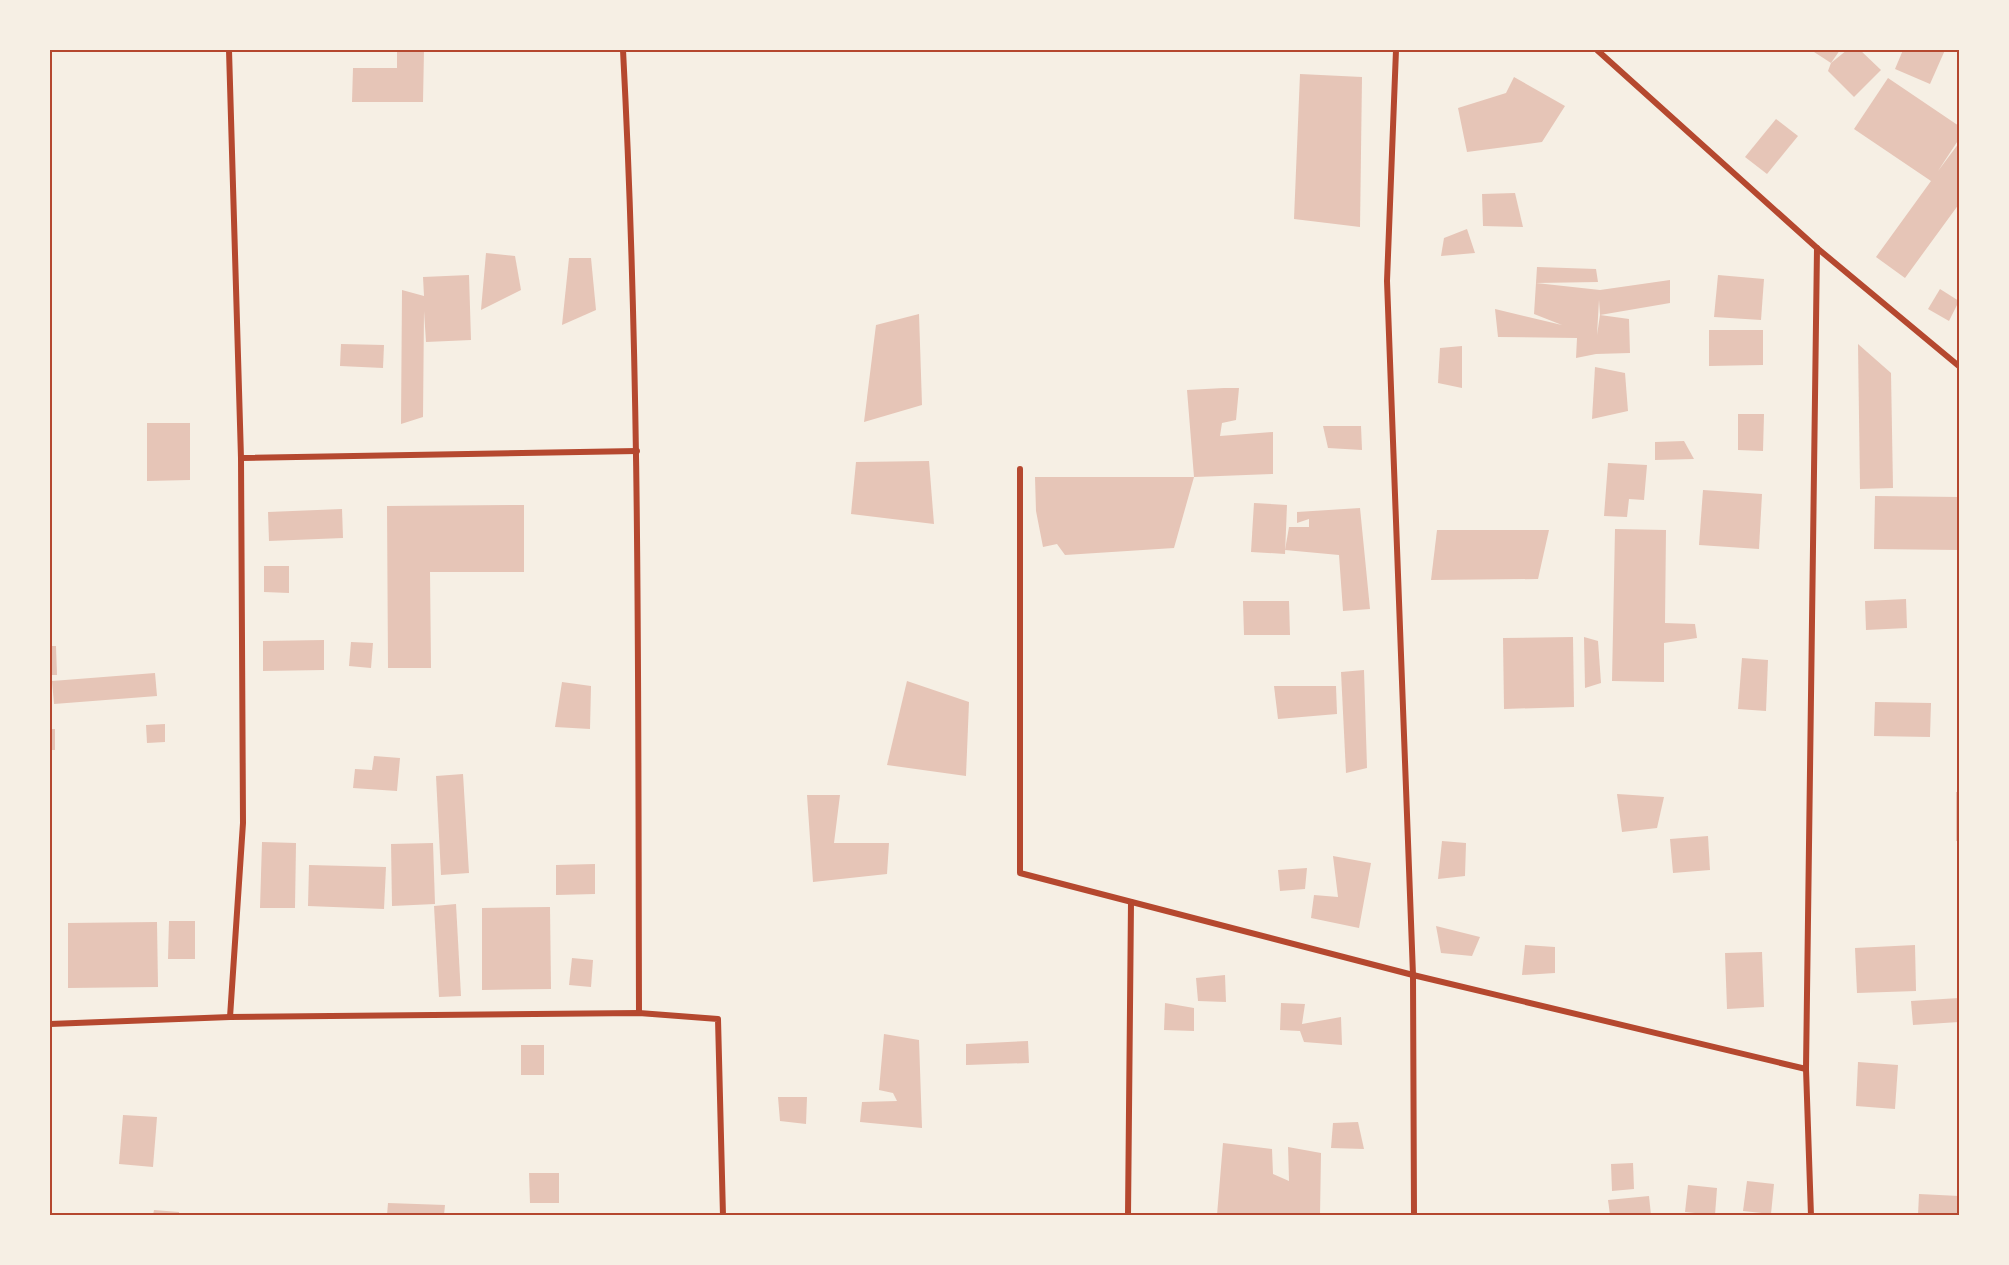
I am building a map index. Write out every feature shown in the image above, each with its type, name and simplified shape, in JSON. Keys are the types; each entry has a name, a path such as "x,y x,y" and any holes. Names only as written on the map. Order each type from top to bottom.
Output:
{"street":[{"path":"229,50 241,458 243,823 230,1017"},
{"path":"623,50 631,195 637,452 639,1013"},
{"path":"1396,50 1387,281 1413,975 1414,1215"},
{"path":"1600,50 1817,248 1959,367"},
{"path":"1811,1215 1806,1069 1817,248"},
{"path":"241,458 637,452"},
{"path":"1020,469 1020,873 1413,975 1806,1069"},
{"path":"1128,1215 1131,902"},
{"path":"50,1024 230,1017 639,1013 718,1018 723,1215"}],"building":[{"path":"397,50 424,50 423,102 352,102 353,68 397,68"},
{"path":"1811,50 1840,50 1831,63"},
{"path":"1847,50 1860,50 1881,70 1854,97 1828,71 1831,63"},
{"path":"1903,50 1945,50 1930,84 1895,69"},
{"path":"1300,74 1362,77 1360,227 1294,219"},
{"path":"1514,77 1565,106 1542,142 1467,152 1458,108 1506,93"},
{"path":"1888,78 1959,126 1959,139 1938,171 1959,143 1959,204 1905,278 1876,257 1931,181 1854,129"},
{"path":"1776,119 1798,136 1767,174 1745,157"},
{"path":"1515,193 1523,227 1483,226 1482,194"},
{"path":"1467,229 1475,253 1441,256 1444,238"},
{"path":"486,253 515,256 521,290 481,310"},
{"path":"569,258 591,258 596,310 562,325"},
{"path":"1537,267 1596,269 1598,282 1536,283"},
{"path":"469,275 471,340 426,342 424,311 423,417 401,424 402,290 424,296 423,277"},
{"path":"1718,275 1764,279 1761,320 1714,317"},
{"path":"1670,280 1670,303 1600,315 1629,319 1630,353 1596,354 1576,358 1577,338 1498,337 1495,309 1562,325 1534,314 1536,283 1600,290","holes":["1599,300 1600,315 1597,335"]},
{"path":"1940,289 1959,301 1949,321 1928,309"},
{"path":"919,314 922,405 864,422 876,325"},
{"path":"1709,330 1763,330 1763,365 1709,366"},
{"path":"341,344 384,345 383,368 340,366"},
{"path":"1858,344 1891,373 1893,488 1860,489"},
{"path":"1462,346 1462,388 1438,383 1440,348"},
{"path":"1595,367 1625,373 1628,411 1592,419"},
{"path":"1239,388 1236,420 1222,423 1220,436 1273,432 1273,474 1194,477 1187,390"},
{"path":"1738,414 1764,414 1763,451 1738,450"},
{"path":"147,423 190,423 190,480 147,481"},
{"path":"1323,426 1361,426 1362,450 1328,448"},
{"path":"1684,441 1694,459 1655,460 1655,442"},
{"path":"929,461 934,524 851,514 856,462"},
{"path":"1608,463 1647,465 1644,500 1629,499 1627,517 1604,516"},
{"path":"1035,477 1194,477 1174,548 1065,555 1057,544 1043,547 1036,511"},
{"path":"1703,490 1762,494 1759,549 1699,545"},
{"path":"1875,496 1959,497 1959,550 1874,549"},
{"path":"1254,503 1287,505 1285,554 1251,552"},
{"path":"524,505 524,572 430,572 431,668 388,668 387,506"},
{"path":"1360,508 1370,609 1343,611 1339,555 1285,550 1289,527 1309,527 1309,519 1297,523 1297,512"},
{"path":"342,509 343,538 269,541 268,512"},
{"path":"1615,529 1666,530 1665,623 1695,624 1697,638 1664,643 1664,682 1612,681"},
{"path":"1437,530 1549,530 1538,579 1431,580"},
{"path":"264,566 289,566 289,593 264,592"},
{"path":"1906,599 1907,628 1866,630 1865,601"},
{"path":"1243,601 1289,601 1290,635 1244,635"},
{"path":"1573,637 1574,707 1504,709 1503,638"},
{"path":"1584,637 1598,641 1601,683 1585,688"},
{"path":"324,640 324,670 263,671 263,641"},
{"path":"351,642 373,643 371,668 349,666"},
{"path":"50,646 56,646 57,675 50,675"},
{"path":"1742,658 1768,660 1766,711 1738,709"},
{"path":"1364,670 1367,768 1346,773 1341,672"},
{"path":"155,673 157,696 54,704 52,681"},
{"path":"907,681 969,702 966,776 887,765"},
{"path":"562,682 591,686 590,729 555,727"},
{"path":"1274,686 1336,686 1337,714 1278,719"},
{"path":"1875,702 1931,703 1930,737 1874,736"},
{"path":"165,724 165,742 147,743 146,725"},
{"path":"50,729 55,729 55,750 50,750"},
{"path":"374,756 400,758 397,791 353,788 355,769 372,770"},
{"path":"463,774 469,873 441,875 436,776"},
{"path":"1956,792 1959,792 1959,841 1956,841"},
{"path":"1617,794 1664,797 1657,828 1622,832"},
{"path":"807,795 840,795 834,843 889,843 887,874 813,882"},
{"path":"51,813 52,832 50,832"},
{"path":"1708,836 1710,870 1673,873 1670,839"},
{"path":"1442,841 1466,843 1465,876 1438,879"},
{"path":"262,842 296,843 295,908 260,908"},
{"path":"433,843 435,904 392,906 391,844"},
{"path":"1333,856 1371,863 1359,928 1311,918 1314,895 1338,897"},
{"path":"595,864 595,894 556,895 556,865"},
{"path":"309,865 386,867 384,909 308,906"},
{"path":"1307,868 1305,889 1280,891 1278,870"},
{"path":"456,904 461,996 439,997 434,906"},
{"path":"550,907 551,989 482,990 482,908"},
{"path":"169,921 195,921 195,959 168,959"},
{"path":"157,922 158,987 68,988 68,923"},
{"path":"1436,926 1480,937 1472,956 1441,953"},
{"path":"1525,945 1555,947 1555,973 1522,975"},
{"path":"1915,945 1916,991 1857,993 1855,948"},
{"path":"1762,952 1764,1007 1727,1009 1725,953"},
{"path":"572,958 593,960 591,987 569,985"},
{"path":"1225,975 1226,1002 1198,1001 1196,978"},
{"path":"1959,998 1959,1022 1913,1025 1911,1001"},
{"path":"1165,1003 1194,1008 1194,1031 1164,1030"},
{"path":"1281,1003 1305,1004 1302,1024 1341,1017 1342,1045 1304,1042 1300,1031 1280,1030"},
{"path":"884,1034 919,1040 922,1128 860,1122 862,1102 897,1101 893,1093 879,1090"},
{"path":"1028,1041 1029,1063 966,1065 966,1044"},
{"path":"521,1045 544,1045 544,1075 521,1075"},
{"path":"1858,1062 1898,1065 1895,1109 1856,1106"},
{"path":"778,1097 807,1097 806,1124 780,1121"},
{"path":"123,1115 157,1117 153,1167 119,1164"},
{"path":"1358,1122 1364,1149 1331,1148 1333,1123"},
{"path":"1223,1143 1272,1149 1273,1174 1289,1181 1288,1147 1321,1153 1320,1215 1217,1215"},
{"path":"1633,1163 1634,1189 1612,1191 1611,1164"},
{"path":"529,1173 559,1173 559,1203 530,1203"},
{"path":"1747,1181 1774,1184 1771,1214 1743,1211"},
{"path":"1688,1185 1717,1188 1715,1215 1685,1212"},
{"path":"1919,1194 1959,1196 1959,1215 1918,1215"},
{"path":"1649,1196 1651,1215 1610,1215 1608,1200"},
{"path":"388,1203 445,1205 444,1215 387,1215"},
{"path":"154,1210 179,1212 179,1215 153,1215"}]}
